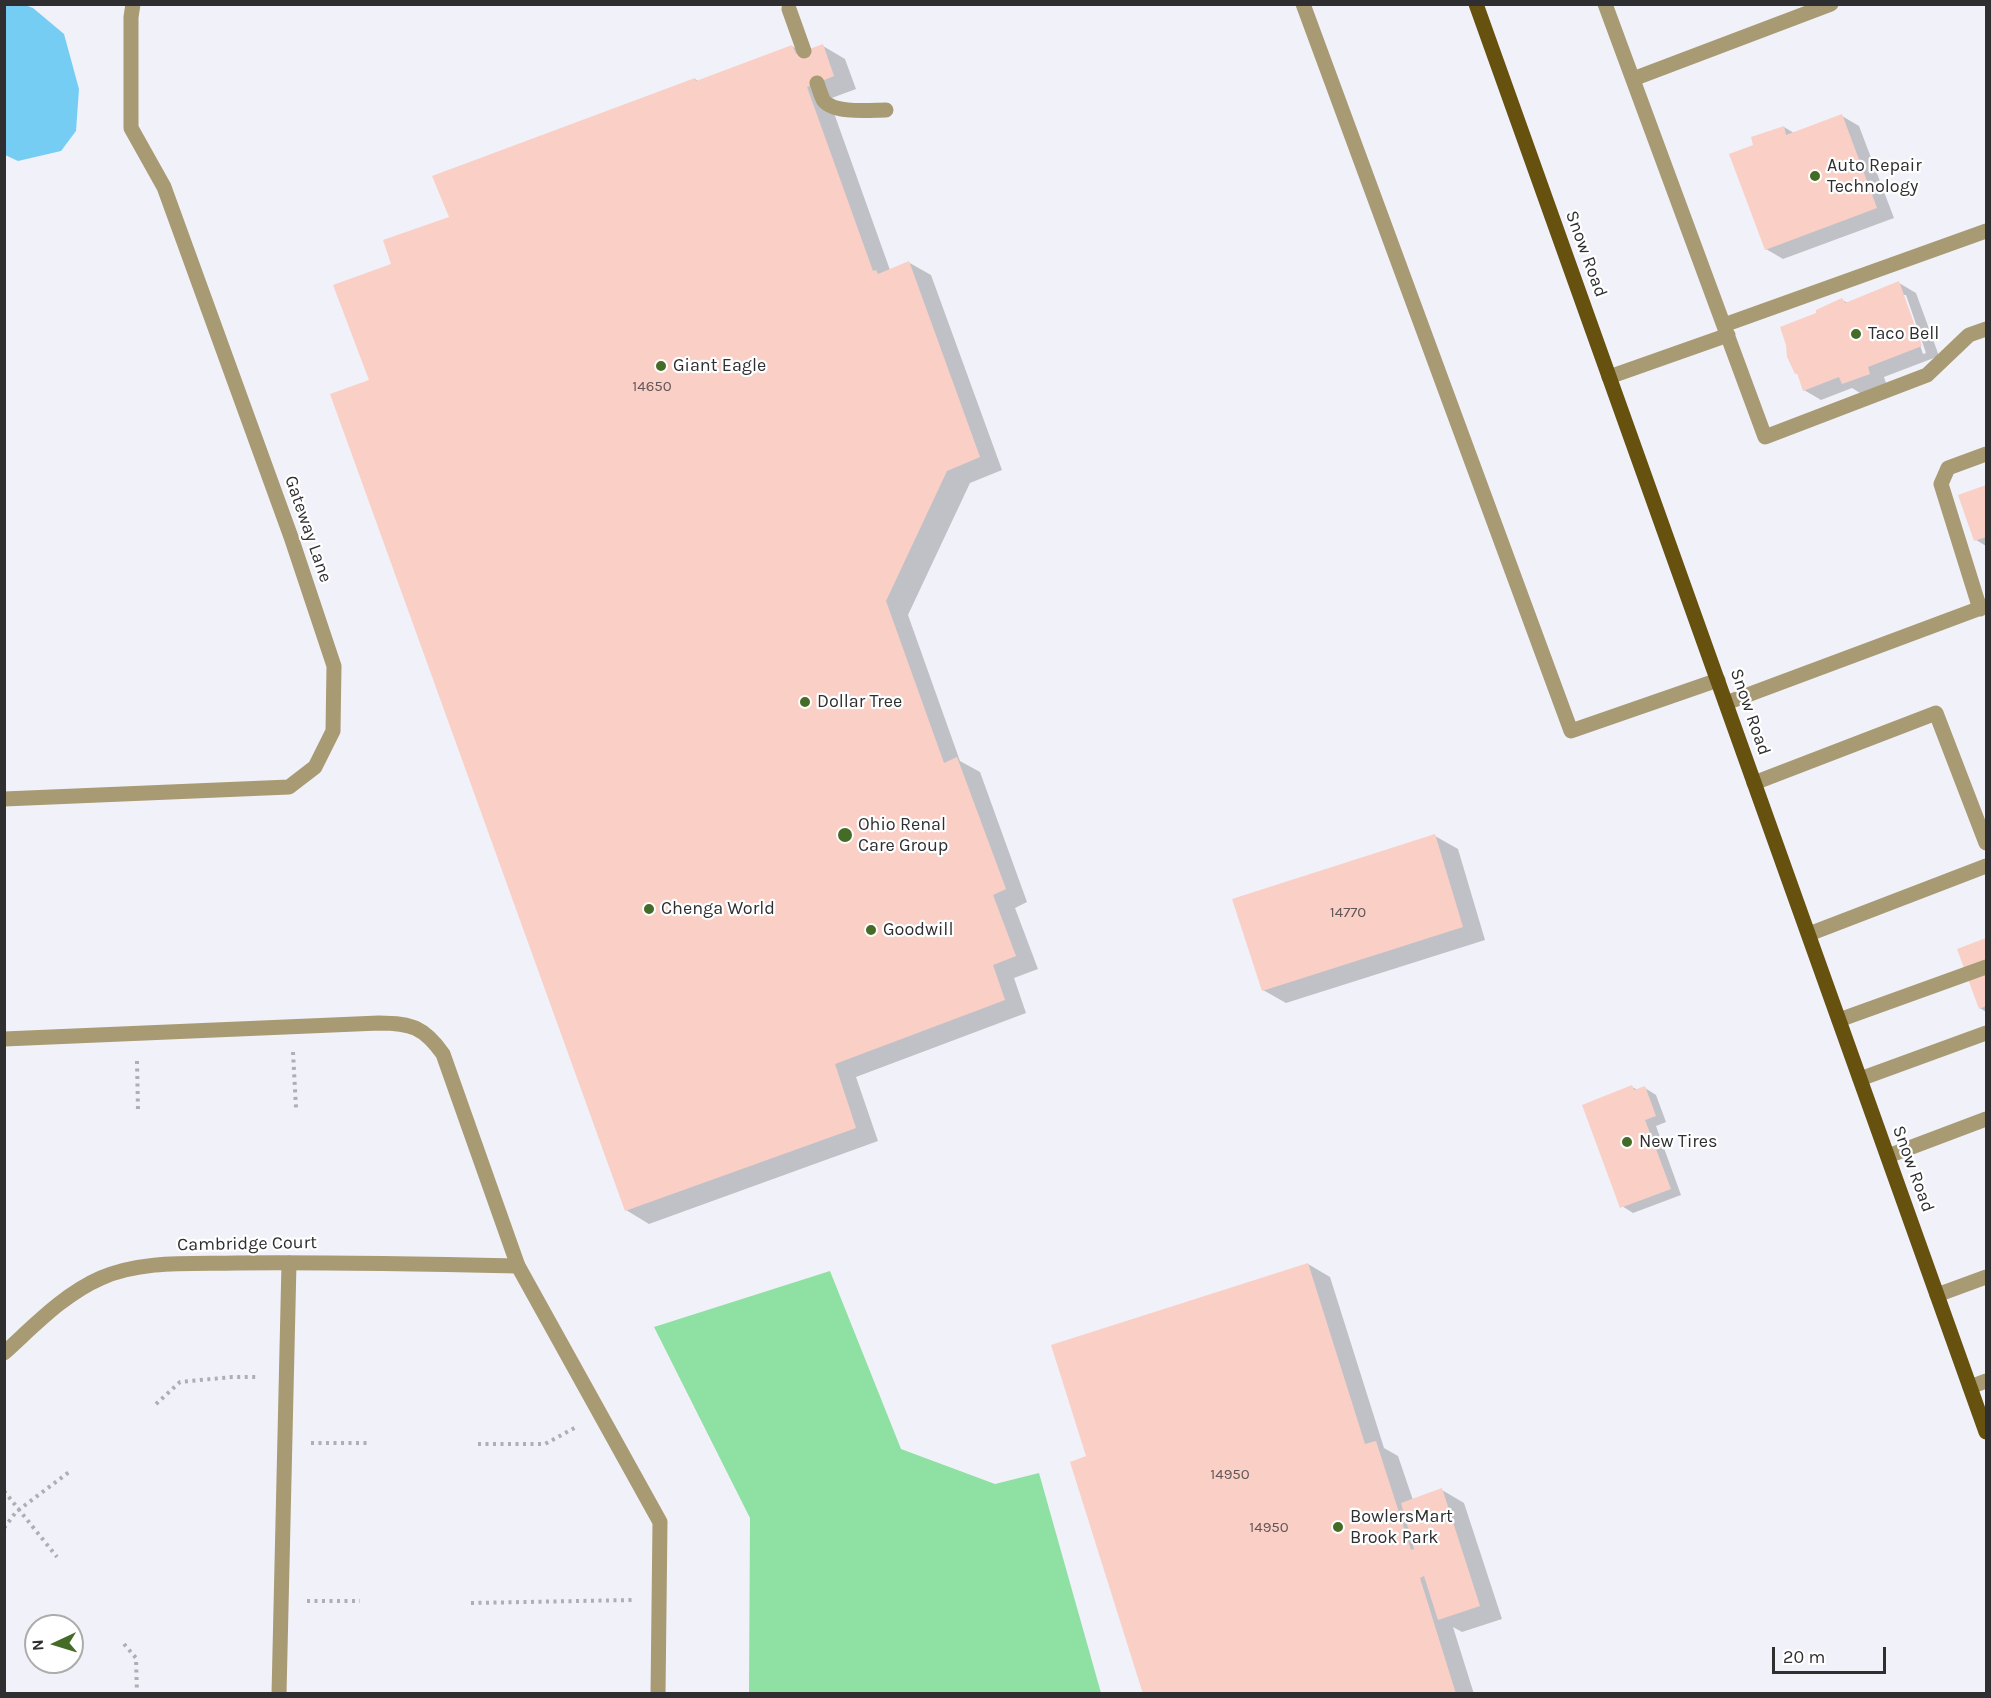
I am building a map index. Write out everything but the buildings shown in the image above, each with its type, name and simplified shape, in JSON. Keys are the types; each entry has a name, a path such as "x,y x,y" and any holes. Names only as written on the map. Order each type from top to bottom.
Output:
{"main road":[{"name":"Snow Road","path":"1476,4 1986,1432"}],"street":[{"name":"Gateway Lane","path":"4,799 289,787 315,767 333,731 334,666 298,558 164,187 131,128 133,4"},
{"path":"1303,4 1571,731 1718,680"},
{"path":"1605,4 1765,437 1928,375 1969,335 1986,329"},
{"path":"1633,79 1831,4"},
{"path":"789,9 804,51"},
{"path":"816,83 824,101 831,106 861,111 886,110"},
{"path":"1609,377 1986,231"},
{"path":"1726,703 1983,608 1941,484 1948,468 1986,454"},
{"path":"1754,783 1936,713 1986,843"},
{"path":"1809,934 1986,866"},
{"path":"1839,1020 1986,967"},
{"path":"4,1039 379,1023 402,1023 420,1029 432,1039 443,1054 518,1266 660,1522 658,1694"},
{"path":"1860,1079 1986,1033"},
{"path":"1888,1156 1986,1119"},
{"path":"279,1694 289,1263"},
{"name":"Cambridge Court","path":"4,1353 72,1294 100,1278 126,1269 165,1265 289,1263 518,1266"},
{"path":"1937,1295 1986,1277"},
{"path":"1970,1387 1986,1381"}],"path":[{"path":"295,1076 296,1108"},
{"path":"137,1085 138,1110"},
{"path":"156,1404 180,1383 232,1377"},
{"path":"478,1444 545,1444 557,1437"},
{"path":"336,1443 368,1443"},
{"path":"4,1528 16,1512 69,1472"},
{"path":"4,1491 57,1557"},
{"path":"471,1603 659,1600"},
{"path":"334,1601 360,1601"},
{"path":"124,1644 136,1658 137,1694"}],"green space":[{"path":"830,1271 901,1449 995,1484 1039,1473 1101,1693 749,1693 750,1518 654,1327"}],"water":[{"path":"5,4 25,5 33,8 64,34 79,89 76,131 61,151 18,161 5,155"}],"place":[{"name":"Auto Repair Technology","path":"1815,176"},
{"name":"Taco Bell","path":"1856,334"},
{"name":"Giant Eagle","path":"661,366"},
{"name":"Dollar Tree","path":"805,702"},
{"name":"Ohio Renal Care Group","path":"845,835"},
{"name":"Chenga World","path":"649,909"},
{"name":"Goodwill","path":"871,930"},
{"name":"New Tires","path":"1627,1142"},
{"name":"BowlersMart Brook Park","path":"1338,1527"}]}
